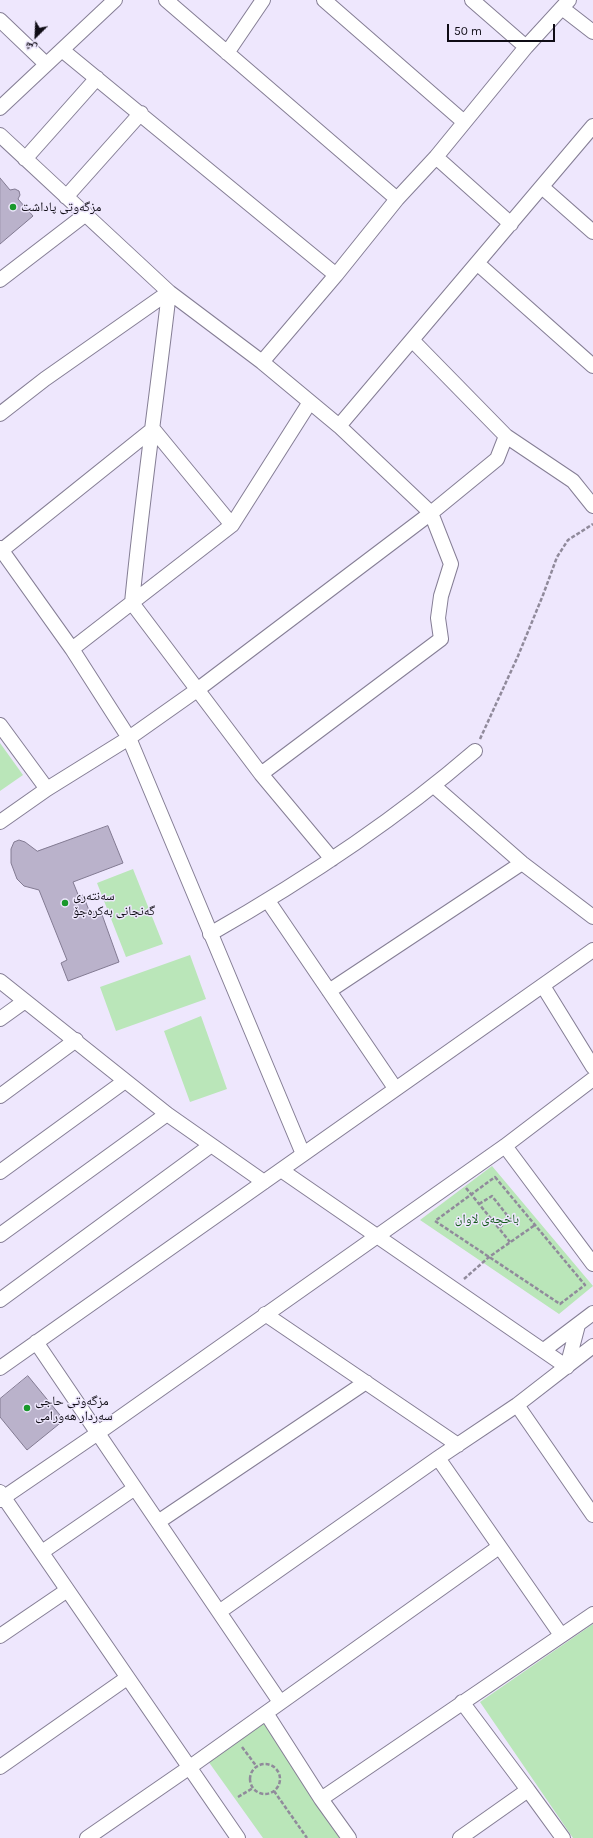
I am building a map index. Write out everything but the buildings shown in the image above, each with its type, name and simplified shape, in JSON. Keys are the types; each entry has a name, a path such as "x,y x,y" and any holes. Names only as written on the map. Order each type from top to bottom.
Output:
{"street":[{"path":"0,108 115,0"},
{"path":"166,0 397,199"},
{"path":"227,53 263,0"},
{"path":"324,0 464,122"},
{"path":"472,0 526,47"},
{"path":"262,362 336,275 397,199 436,157 526,47 566,4 593,32"},
{"path":"0,20 46,64"},
{"path":"62,50 141,113 336,275"},
{"path":"25,159 97,78"},
{"path":"66,197 141,113"},
{"path":"339,426 593,126"},
{"path":"0,134 169,292 262,362 339,426 431,513 451,564 441,596 438,618 441,639 261,774"},
{"path":"436,157 511,224"},
{"path":"542,187 593,232"},
{"path":"0,280 86,214"},
{"path":"477,263 593,366"},
{"path":"0,414 45,379 169,292"},
{"path":"169,292 153,429 142,498 132,603 261,774 332,859"},
{"path":"412,340 506,436 573,481 593,506"},
{"path":"72,649 232,525 310,402"},
{"path":"153,429 232,525"},
{"path":"153,429 1,549 72,649 129,738 303,1154"},
{"path":"0,822 46,788 129,738 197,690 431,513 497,459 506,436"},
{"path":"0,726 46,788"},
{"path":"210,934 268,901 332,859 434,786 475,751"},
{"path":"434,786 522,863 593,917"},
{"path":"329,991 522,863"},
{"path":"268,901 395,1088"},
{"path":"0,1367 593,950"},
{"path":"0,980 168,1114 210,1146 264,1182"},
{"path":"543,986 593,1067"},
{"path":"0,1019 25,1001"},
{"path":"0,1096 76,1040"},
{"path":"238,1838 66,1591 42,1552 1,1496 98,1433 505,1146 593,1079"},
{"path":"0,1172 125,1081"},
{"path":"0,1235 168,1114"},
{"path":"0,1300 210,1146"},
{"path":"505,1146 593,1264"},
{"path":"282,1170 567,1367"},
{"path":"544,1350 593,1313"},
{"path":"265,1314 458,1445"},
{"path":"578,1325 593,1346"},
{"path":"567,1367 578,1325"},
{"path":"36,1342 280,1702"},
{"path":"544,1350 593,1346"},
{"path":"219,1612 438,1458 517,1405 593,1346"},
{"path":"158,1522 366,1382"},
{"path":"517,1405 593,1515"},
{"path":"438,1458 499,1548 561,1635"},
{"path":"42,1552 135,1488"},
{"path":"87,1838 190,1767 499,1548"},
{"path":"0,1636 66,1591"},
{"path":"320,1799 593,1614"},
{"path":"0,1767 127,1678"},
{"path":"462,1702 563,1838"},
{"path":"266,1713 320,1799 349,1838"},
{"path":"460,1838 528,1790"}],"path":[{"path":"475,751 529,629 557,557 568,540 593,524"},
{"path":"495,1176 585,1285 560,1304 435,1221 471,1194 495,1176"},
{"path":"471,1194 510,1242"},
{"path":"479,1204 492,1196 510,1219 498,1228"},
{"path":"453,1288 489,1257 535,1225"},
{"path":"241,1745 257,1767"},
{"path":"265,1764 278,1770 279,1783 274,1791 261,1793 253,1788 251,1774 257,1767 265,1764"},
{"path":"238,1797 253,1788"},
{"path":"274,1791 307,1838"}],"green space":[{"path":"0,743 23,775 0,791"},
{"path":"133,869 163,944 126,957 97,883"},
{"path":"190,955 206,999 116,1031 100,987"},
{"path":"201,1016 227,1089 190,1102 164,1031"},
{"name":"باخچەی لاوان","path":"492,1166 593,1286 559,1314 420,1220"},
{"path":"593,1624 593,1838 573,1838 480,1702"},
{"path":"265,1721 346,1838 263,1838 208,1761"}],"place":[{"name":"مزگەوتی پاداشت","path":"13,207"},
{"name":"سەنتەری گەنجانی بەکرەجۆ","path":"65,903"},
{"name":"مزگەوتی حاجی سەردار هەورامی","path":"27,1408"}]}
